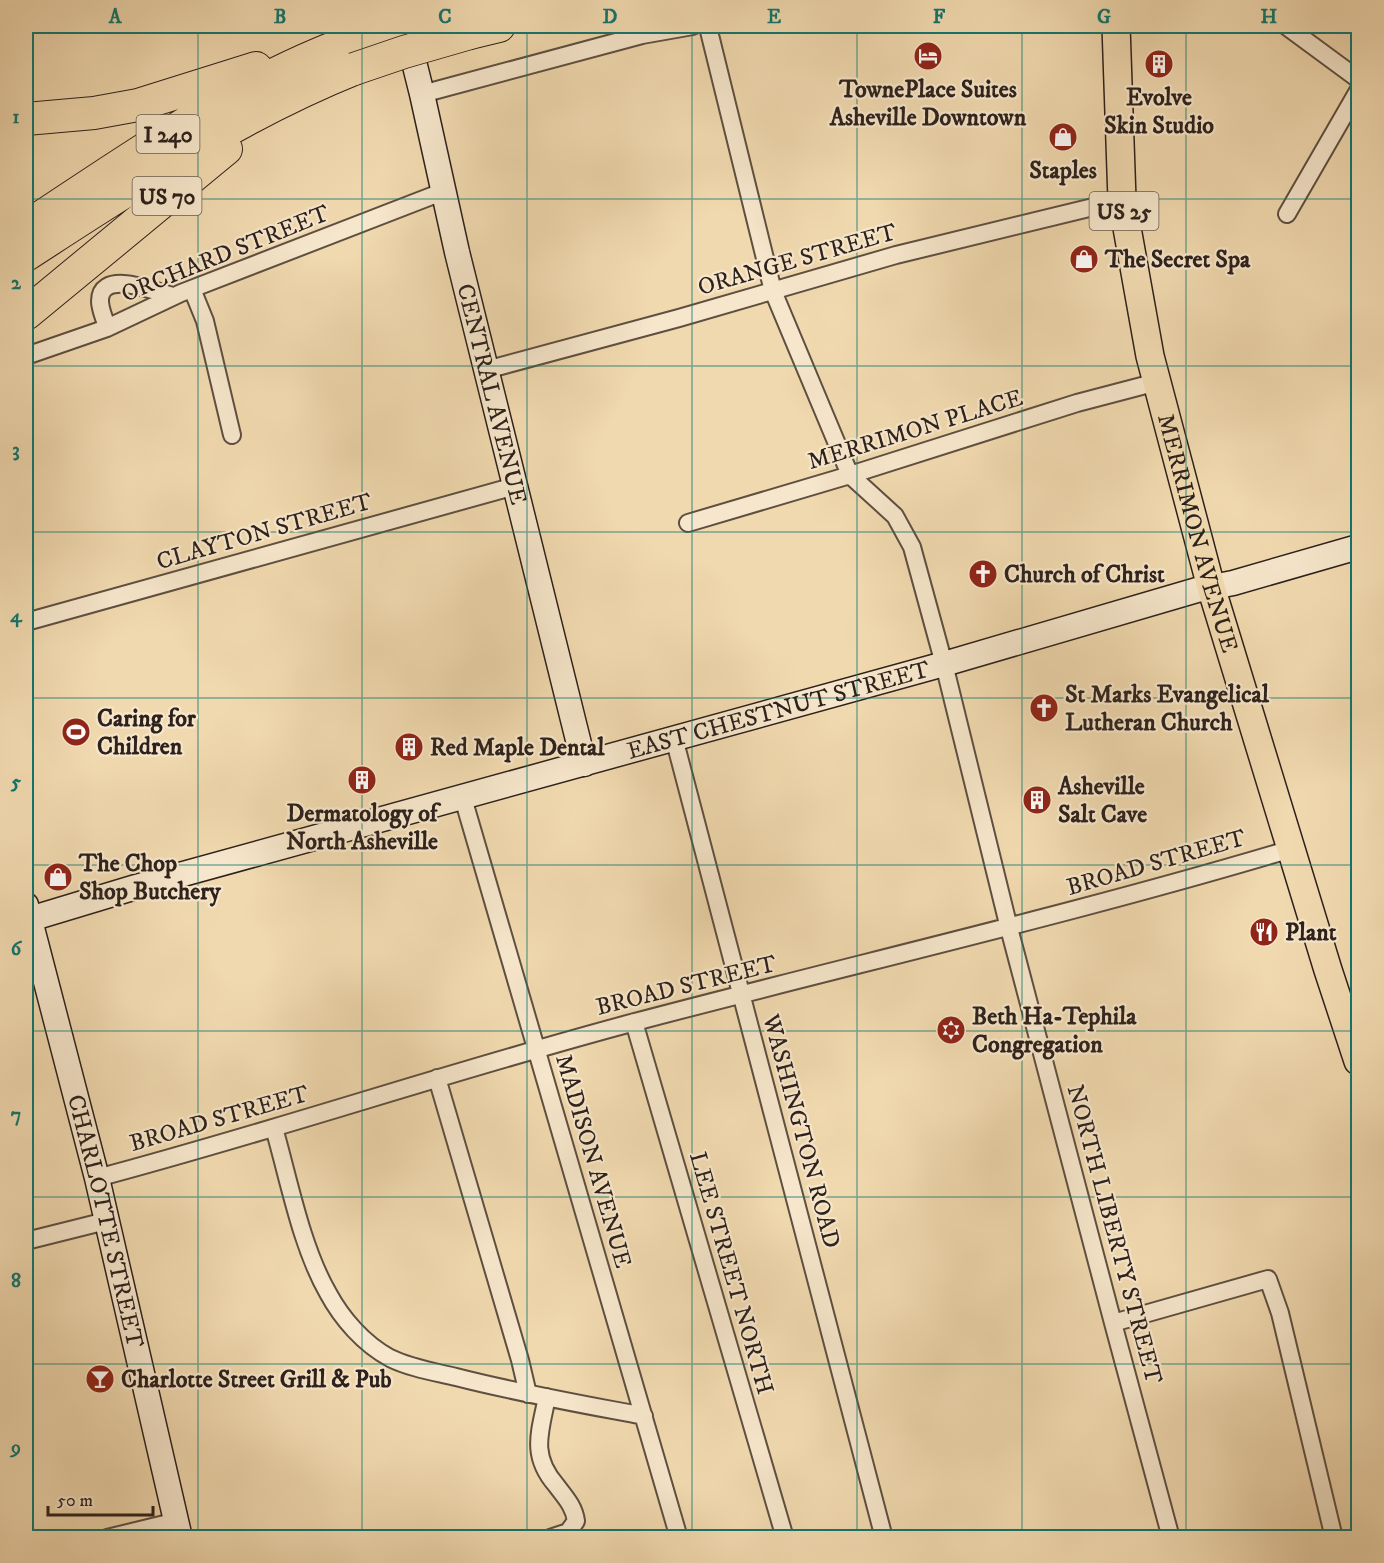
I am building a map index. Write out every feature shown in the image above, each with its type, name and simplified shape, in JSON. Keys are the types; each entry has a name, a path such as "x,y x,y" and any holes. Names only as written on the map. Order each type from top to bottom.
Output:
{"highway":[{"name":"I 240","path":"26,227 164,136 263,81 339,55 398,26"},
{"name":"I 240","path":"26,255 179,157 314,85 339,55 404,52 499,26"},
{"path":"26,119 94,113 138,105 254,69 339,55"},
{"name":"US 70","path":"26,314 193,175 314,85"}],"main road":[{"name":"MERRIMON AVENUE","path":"1116,26 1122,200 1142,319 1156,382 1211,587 1359,1061"}],"street":[{"name":"CENTRAL AVENUE","path":"405,26 442,192 584,764"},
{"path":"422,94 642,35 703,26 773,291 850,475"},
{"path":"1286,26 1359,79"},
{"path":"1287,214 1359,92"},
{"name":"ORCHARD STREET","path":"26,356 107,328 173,296 442,192"},
{"name":"ORANGE STREET","path":"486,370 896,255 1122,200"},
{"path":"107,328 101,311 100,299 101,292 107,287 117,283 131,284 173,296"},
{"path":"192,289 204,321 232,435"},
{"name":"MERRIMON PLACE","path":"687,523 850,475 1077,403 1156,382"},
{"name":"NORTH LIBERTY STREET","path":"850,475 894,516 912,547 1171,1538"},
{"name":"CLAYTON STREET","path":"26,622 515,486"},
{"name":"EAST CHESTNUT STREET","path":"27,915 463,798 1359,547"},
{"name":"WASHINGTON ROAD","path":"674,738 884,1538"},
{"name":"MADISON AVENUE","path":"463,798 679,1538"},
{"name":"BROAD STREET","path":"97,1178 634,1022 1010,928 1291,849"},
{"name":"CHARLOTTE STREET","path":"27,915 97,1178 178,1529"},
{"name":"LEE STREET NORTH","path":"634,1022 784,1538"},
{"path":"437,1078 528,1394"},
{"path":"274,1128 314,1264 339,1311 369,1344 391,1358 421,1368 528,1394 644,1416"},
{"path":"26,1241 106,1221"},
{"path":"1113,1323 1268,1279 1280,1313 1334,1538"},
{"path":"547,1397 538,1442 540,1460 551,1480 574,1509 576,1521 568,1532 550,1538"},
{"path":"107,1538 178,1529"}],"place":[{"name":"TownePlace Suites Asheville Downtown","path":"928,56"},
{"name":"Evolve Skin Studio","path":"1159,64"},
{"name":"Staples","path":"1063,137"},
{"name":"The Secret Spa","path":"1084,259"},
{"name":"Church of Christ","path":"983,574"},
{"name":"St Marks Evangelical Lutheran Church","path":"1044,708"},
{"name":"Caring for Children","path":"76,732"},
{"name":"Red Maple Dental","path":"409,747"},
{"name":"Dermatology of North Asheville","path":"362,780"},
{"name":"Asheville Salt Cave","path":"1037,800"},
{"name":"The Chop Shop Butchery","path":"58,877"},
{"name":"Plant","path":"1264,932"},
{"name":"Beth Ha-Tephila Congregation","path":"951,1030"},
{"name":"Charlotte Street Grill & Pub","path":"100,1379"}]}
